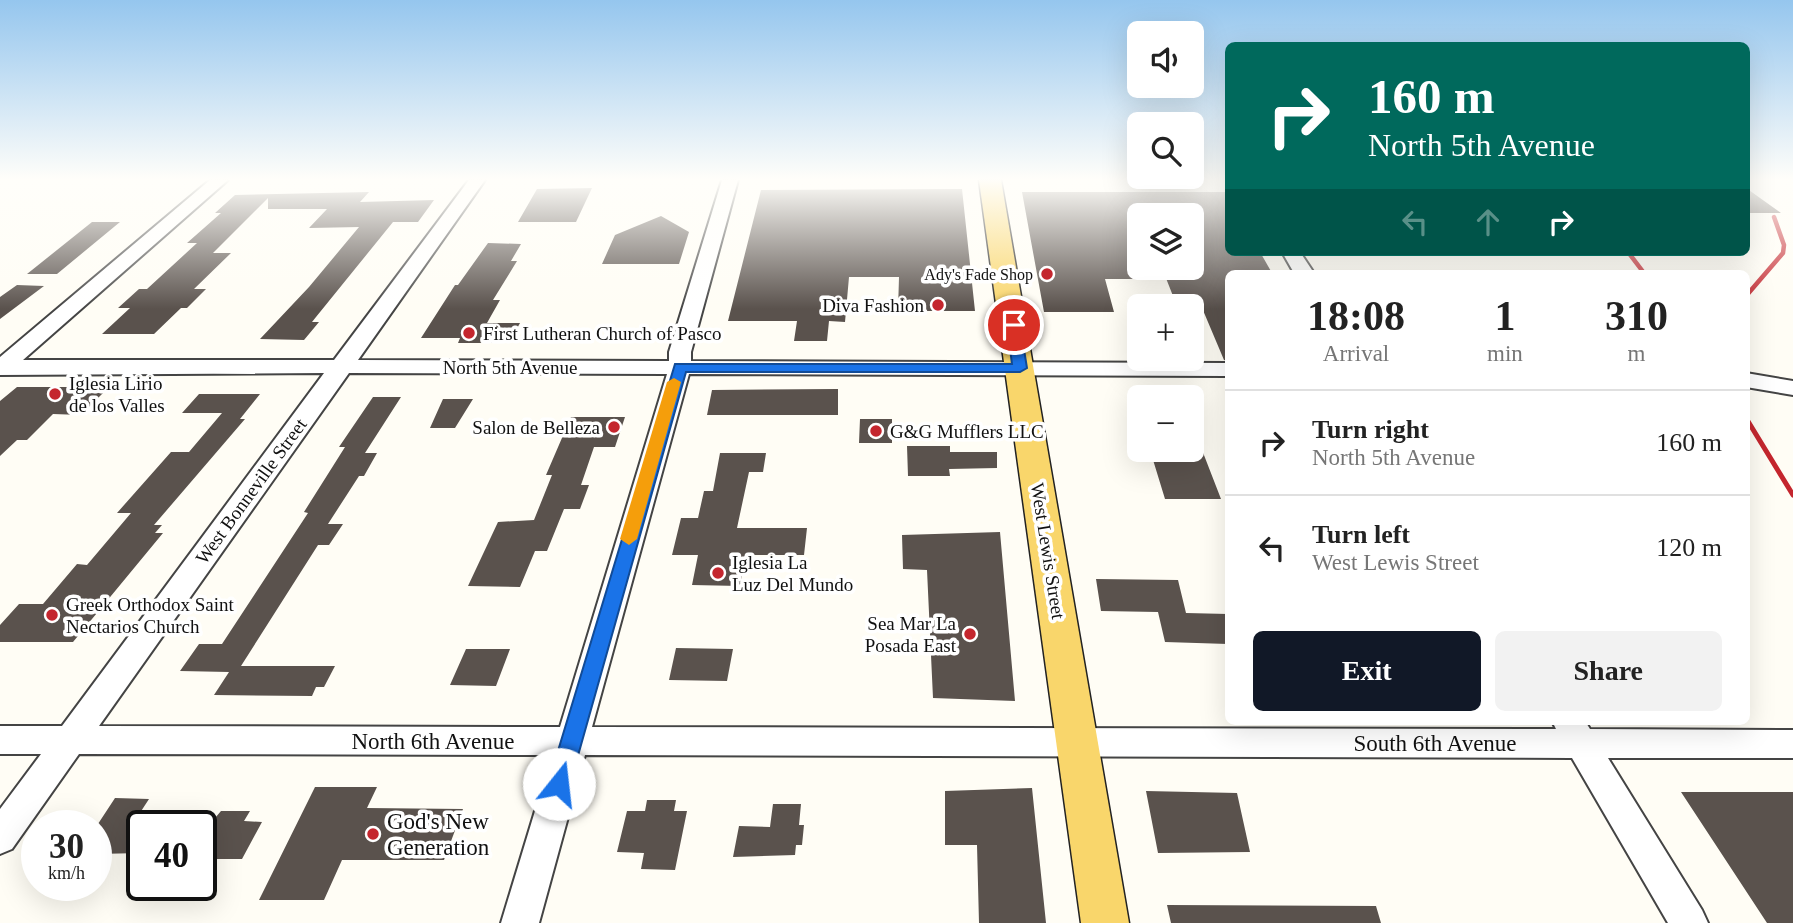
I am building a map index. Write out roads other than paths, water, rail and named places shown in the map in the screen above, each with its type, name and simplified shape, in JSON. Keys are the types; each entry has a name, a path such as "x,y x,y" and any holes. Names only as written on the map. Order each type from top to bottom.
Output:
{"main road":[{"name":"West Lewis Street","path":"997,223 1105,923"}],"street":[{"path":"1,367 169,223"},
{"name":"West Bonneville Street","path":"0,837 446,223"},
{"path":"520,923 680,367 680,352 717,223"},
{"name":"North 5th Avenue","path":"1,367 1225,369"},
{"path":"1750,381 1793,388"},
{"path":"1574,732 1689,923"},
{"name":"South 6th Avenue","path":"1077,742 1574,732 1793,744"},
{"name":"North 6th Avenue","path":"0,740 1077,742"}],"railway":[{"path":"1750,291 1783,253 1784,245 1776,223"},
{"path":"1631,256 1642,270"},
{"path":"1750,425 1793,495"}],"place":[{"name":"Ady's Fade Shop","path":"1047,274"},
{"name":"Diva Fashion","path":"938,305"},
{"name":"First Lutheran Church of Pasco","path":"469,333"},
{"name":"Iglesia Lirio de los Valles","path":"55,394"},
{"name":"Salon de Belleza","path":"614,427"},
{"name":"G&G Mufflers LLC","path":"876,431"},
{"name":"Iglesia La Luz Del Mundo","path":"718,573"},
{"name":"Greek Orthodox Saint Nectarios Church","path":"52,615"},
{"name":"Sea Mar La Posada East","path":"970,634"},
{"name":"God's New Generation","path":"373,834"}]}
